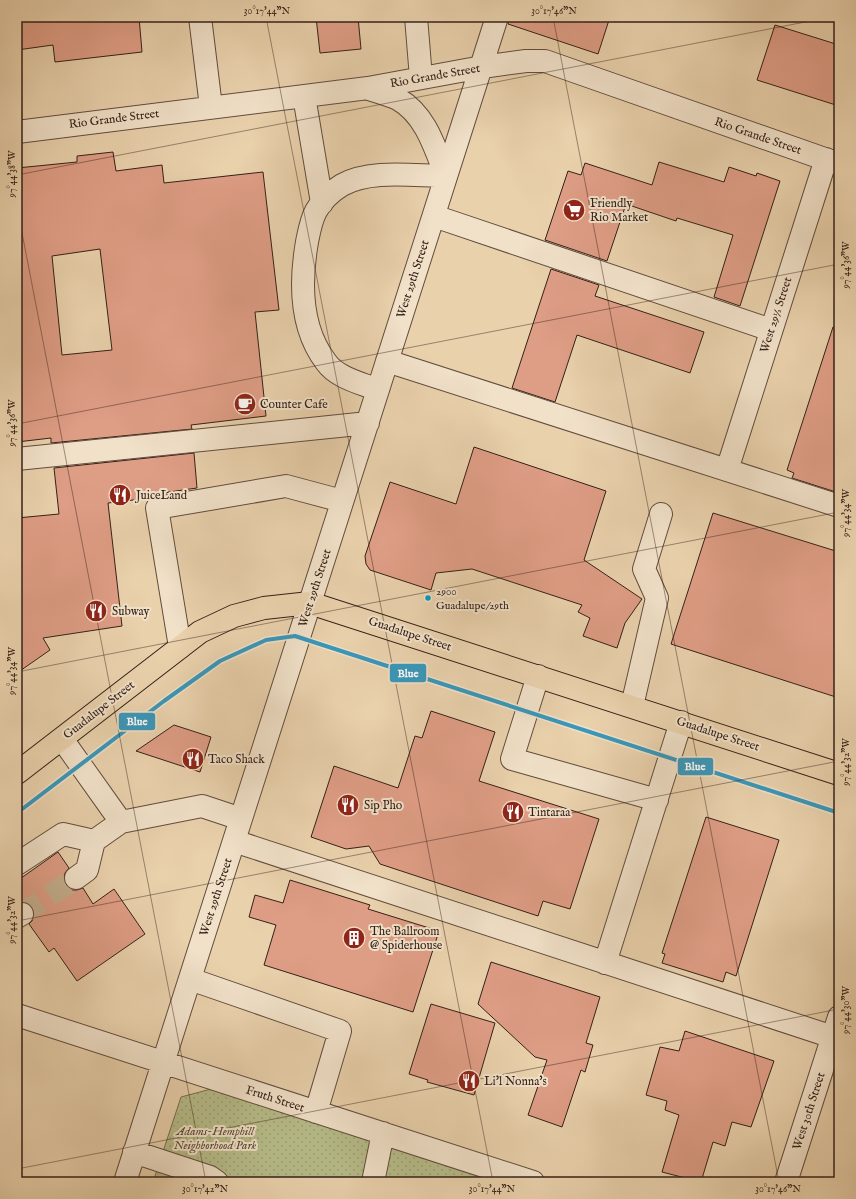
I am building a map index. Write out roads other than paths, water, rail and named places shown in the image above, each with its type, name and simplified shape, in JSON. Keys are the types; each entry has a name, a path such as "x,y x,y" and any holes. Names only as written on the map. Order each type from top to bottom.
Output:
{"main road":[{"name":"Guadalupe Street","path":"17,773 200,632 234,616 264,608 310,603 839,774"}],"street":[{"path":"200,17 211,107"},
{"path":"416,17 421,78"},
{"name":"West 29th Street","path":"125,1182 497,17"},
{"name":"Rio Grande Street","path":"17,132 368,88 482,67 526,61 545,61 832,162"},
{"path":"368,88 397,99 415,112 428,132 446,176 377,176 361,178 340,186 328,195 316,211 309,228 303,268 304,307 308,327 316,346 326,363 338,374 378,390"},
{"path":"304,96 322,203"},
{"name":"West 29½ Street","path":"727,470 771,330 832,162"},
{"path":"434,216 771,330"},
{"path":"388,361 839,506"},
{"path":"17,459 368,423"},
{"path":"180,647 157,508 286,486 342,501"},
{"path":"632,706 657,598 644,568 660,514"},
{"path":"538,676 512,759 657,800"},
{"path":"605,963 681,722"},
{"path":"62,738 122,822"},
{"path":"76,878 88,870 94,841 122,822 202,806 241,819"},
{"path":"17,864 63,834 94,841"},
{"path":"234,842 605,963 837,1031"},
{"path":"190,979 340,1031 316,1112"},
{"name":"Fruth Street","path":"17,1015 533,1182"},
{"name":"West 30th Street","path":"786,1182 837,1031"},
{"path":"373,1182 382,1133"},
{"path":"134,1152 210,1177 217,1182"}],"tunnel":[{"path":"22,914 76,878"}],"place":[{"name":"Friendly Rio Market","path":"574,210"},
{"name":"Counter Cafe","path":"245,404"},
{"name":"JuiceLand","path":"120,495"},
{"name":"2900 Guadalupe/29th","path":"428,598"},
{"name":"Subway","path":"96,611"},
{"name":"Taco Shack","path":"193,759"},
{"name":"Sip Pho","path":"348,805"},
{"name":"Tintaraa","path":"513,812"},
{"name":"The Ballroom @ Spiderhouse","path":"354,938"},
{"name":"Li'l Nonna's","path":"469,1081"}],"park label":[{"name":"Adams-Hemphill Neighborhood Park","path":"215,1138"}]}
